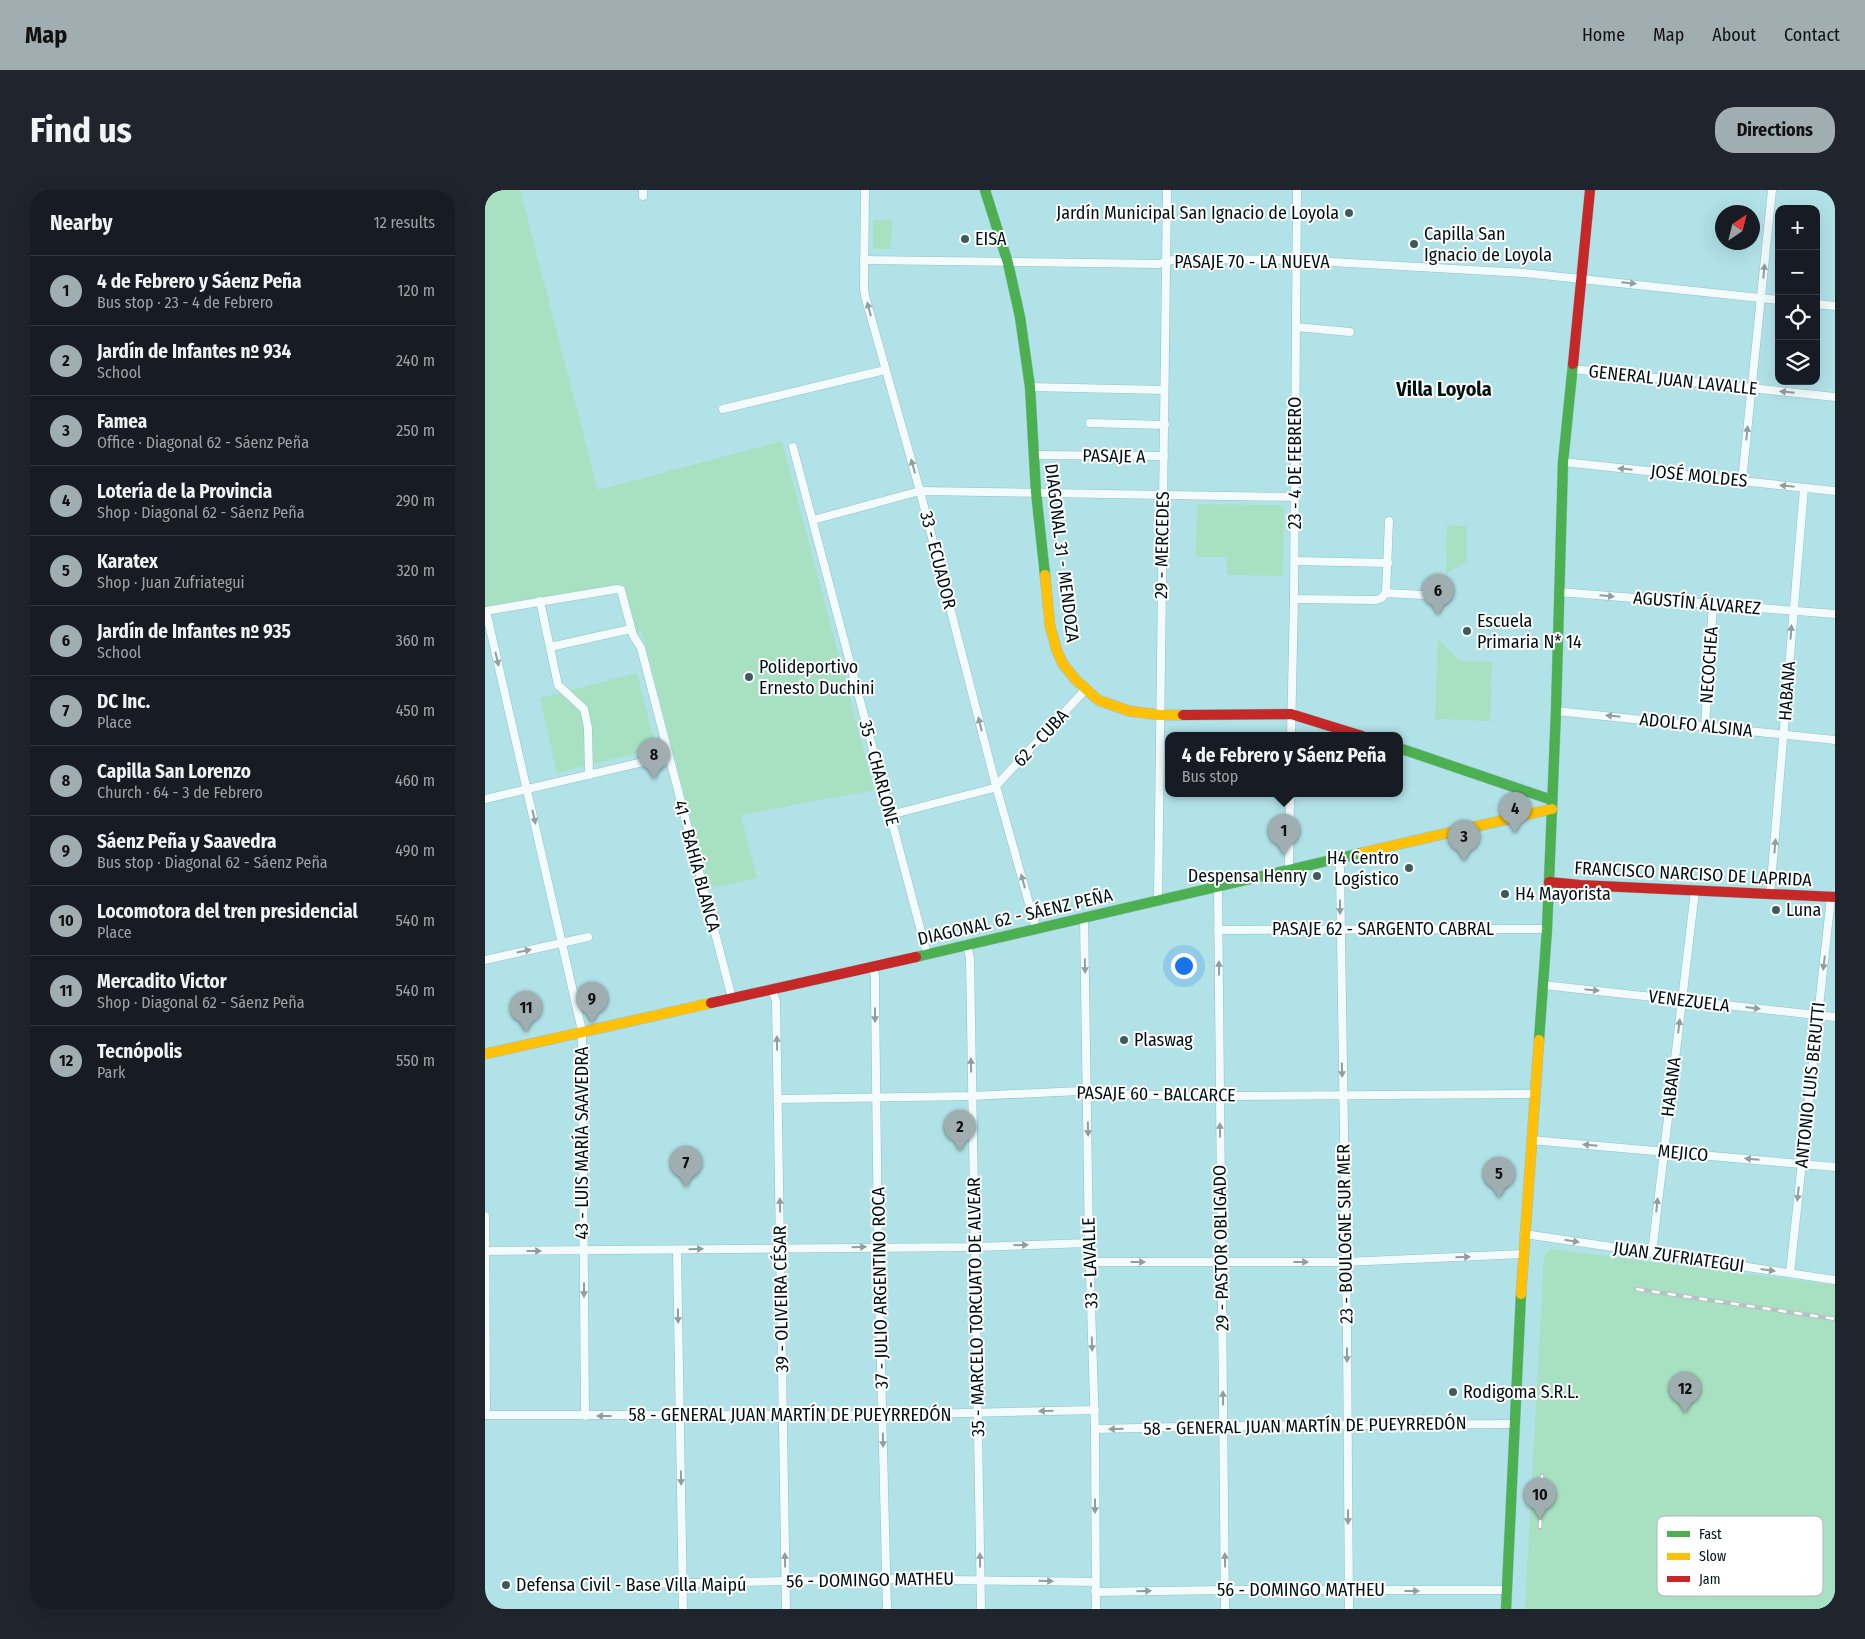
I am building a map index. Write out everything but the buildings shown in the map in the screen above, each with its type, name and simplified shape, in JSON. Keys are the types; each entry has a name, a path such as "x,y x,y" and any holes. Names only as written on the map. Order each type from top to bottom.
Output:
{"street":[{"name":"33 - ECUADOR","path":"865,190 865,296 920,491 996,786 1036,928"},
{"name":"DIAGONAL 31 - MENDOZA","path":"985,190 1008,263 1020,317 1031,387 1036,492 1052,637 1063,664 1085,690 1098,700 1117,708 1160,715 1291,714 1349,732"},
{"name":"29 - MERCEDES","path":"1158,900 1167,190"},
{"name":"23 - 4 DE FEBRERO","path":"1291,732 1295,599 1297,190"},
{"path":"1506,1609 1524,1234 1547,929 1556,711 1563,462 1590,190"},
{"path":"1742,481 1772,190"},
{"name":"PASAJE 70 - LA NUEVA","path":"864,260 1159,264 1176,259 1296,260 1436,267 1580,278 1775,300"},
{"path":"1820,304 1835,306"},
{"path":"1296,327 1350,332"},
{"name":"GENERAL JUAN LAVALLE","path":"1571,369 1835,397"},
{"path":"723,409 885,370"},
{"path":"1031,387 1165,390"},
{"path":"1091,423 1165,425"},
{"name":"35 - CHARLONE","path":"793,447 927,954"},
{"name":"PASAJE A","path":"1033,455 1164,456"},
{"name":"JOSÉ MOLDES","path":"1563,462 1835,491"},
{"name":"HABANA","path":"1770,895 1803,488"},
{"path":"813,520 920,491 1295,497"},
{"path":"1295,599 1376,600 1382,598 1386,593 1389,521"},
{"path":"1295,561 1388,563"},
{"name":"41 - BAHÍA BLANCA","path":"540,601 617,589 621,590 631,629 641,648 732,998"},
{"name":"AGUSTÍN ÁLVAREZ","path":"1559,592 1835,614"},
{"path":"1386,593 1443,596"},
{"path":"485,611 540,601 559,685 584,709 589,728 589,775"},
{"name":"NECOCHEA","path":"1705,726 1713,604"},
{"name":"43 - LUIS MARÍA SAAVEDRA","path":"485,611 581,1032 585,1416"},
{"path":"550,648 631,629"},
{"name":"62 - CUBA","path":"996,786 1085,690"},
{"name":"ADOLFO ALSINA","path":"1556,711 1835,740"},
{"path":"1403,749 1552,804"},
{"path":"485,799 669,756"},
{"path":"890,815 990,790 996,786"},
{"path":"1289,871 1290,797"},
{"name":"DIAGONAL 62 - SÁENZ PEÑA","path":"485,1054 1289,871 1552,804"},
{"name":"23 - BOULOGNE SUR MER","path":"1338,859 1340,869 1349,1609"},
{"name":"FRANCISCO NARCISO DE LAPRIDA","path":"1549,882 1833,897"},
{"name":"29 - PASTOR OBLIGADO","path":"1218,887 1225,1609"},
{"name":"HABANA","path":"1652,1253 1695,890"},
{"name":"ANTONIO LUIS BERUTTI","path":"1790,1273 1817,1016 1833,897"},
{"name":"33 - LAVALLE","path":"1084,918 1089,1262 1095,1410 1096,1609"},
{"name":"PASAJE 62 - SARGENTO CABRAL","path":"1218,930 1547,929"},
{"path":"485,960 588,937"},
{"name":"35 - MARCELO TORCUATO DE ALVEAR","path":"967,944 970,959 981,1609"},
{"name":"37 - JULIO ARGENTINO ROCA","path":"872,967 875,983 878,1247 887,1609"},
{"name":"VENEZUELA","path":"1543,984 1835,1017"},
{"name":"39 - OLIVEIRA CÉSAR","path":"772,990 776,1002 786,1609"},
{"name":"PASAJE 60 - BALCARCE","path":"778,1099 972,1096 1080,1091 1097,1094 1219,1096 1534,1094"},
{"name":"MEJICO","path":"1531,1140 1835,1167"},
{"path":"485,1216 486,1415"},
{"name":"JUAN ZUFRIATEGUI","path":"1524,1234 1835,1280"},
{"path":"485,1251 677,1250 1089,1243"},
{"path":"677,1250 683,1609"},
{"path":"1089,1262 1345,1262 1523,1254"},
{"name":"58 - GENERAL JUAN MARTÍN DE PUEYRREDÓN","path":"486,1415 883,1415 1095,1410"},
{"name":"58 - GENERAL JUAN MARTÍN DE PUEYRREDÓN","path":"1095,1429 1515,1424"},
{"name":"56 - DOMINGO MATHEU","path":"646,1584 887,1579 1095,1582"},
{"name":"56 - DOMINGO MATHEU","path":"1095,1592 1507,1590"}],"green space":[{"name":"Polideportivo Ernesto Duchini","path":"485,190 520,190 598,490 782,441 874,790 741,815 757,878 709,889 642,632 636,633 623,585 485,608"},
{"path":"873,220 892,220 891,249 873,249"},
{"path":"1197,504 1280,505 1284,508 1283,576 1227,575 1227,557 1196,557"},
{"path":"1447,525 1467,526 1467,561 1446,574"},
{"path":"1438,639 1460,661 1492,662 1490,721 1435,719"},
{"path":"637,673 655,745 654,749 557,773 540,698"},
{"path":"1550,1249 1835,1285 1835,1609 1525,1609 1544,1257"}],"railway":[{"path":"1636,1289 1835,1319"},
{"path":"1540,1528 1542,1475"}],"traffic: fast":[{"path":"985,190 1008,263 1020,317 1030,387 1036,492 1045,575"},
{"path":"1539,1040 1547,929 1556,711 1563,462 1573,364"},
{"path":"1403,749 1552,800"},
{"path":"916,957 1361,853"},
{"path":"1506,1609 1521,1294"}],"traffic: slow":[{"path":"1045,575 1050,626 1057,651 1063,664 1075,679 1098,700 1129,711 1160,715 1183,715"},
{"path":"1361,853 1552,809"},
{"path":"485,1054 711,1003"},
{"path":"1521,1294 1539,1040"}],"traffic: jam":[{"path":"1573,364 1590,190"},
{"path":"1183,715 1291,714 1349,732"},
{"path":"1549,882 1835,897"},
{"path":"711,1003 916,957"}],"place":[{"name":"Jardín Municipal San Ignacio de Loyola","path":"1349,213"},
{"name":"EISA","path":"965,239"},
{"name":"Capilla San Ignacio de Loyola","path":"1414,244"},
{"name":"Jardín de Infantes nº 935","path":"1438,615"},
{"name":"Escuela Primaria N* 14","path":"1467,631"},
{"name":"Polideportivo Ernesto Duchini","path":"749,677"},
{"name":"Capilla San Lorenzo","path":"654,779"},
{"name":"Lotería de la Provincia","path":"1515,833"},
{"name":"4 de Febrero y Sáenz Peña","path":"1284,855"},
{"name":"Famea","path":"1464,861"},
{"name":"H4 Centro Logístico","path":"1409,868"},
{"name":"Despensa Henry","path":"1317,876"},
{"name":"H4 Mayorista","path":"1505,894"},
{"name":"Luna","path":"1776,910"},
{"name":"Sáenz Peña y Saavedra","path":"592,1023"},
{"name":"Mercadito Victor","path":"526,1032"},
{"name":"Plaswag","path":"1124,1040"},
{"name":"Jardín de Infantes nº 934","path":"960,1151"},
{"name":"DC Inc.","path":"686,1187"},
{"name":"Karatex","path":"1499,1198"},
{"name":"Rodigoma S.R.L.","path":"1453,1392"},
{"name":"Tecnópolis","path":"1685,1413"},
{"name":"Locomotora del tren presidencial","path":"1540,1519"},
{"name":"Defensa Civil - Base Villa Maipú","path":"506,1585"}],"district":[{"name":"Villa Loyola","path":"1444,389"}]}
